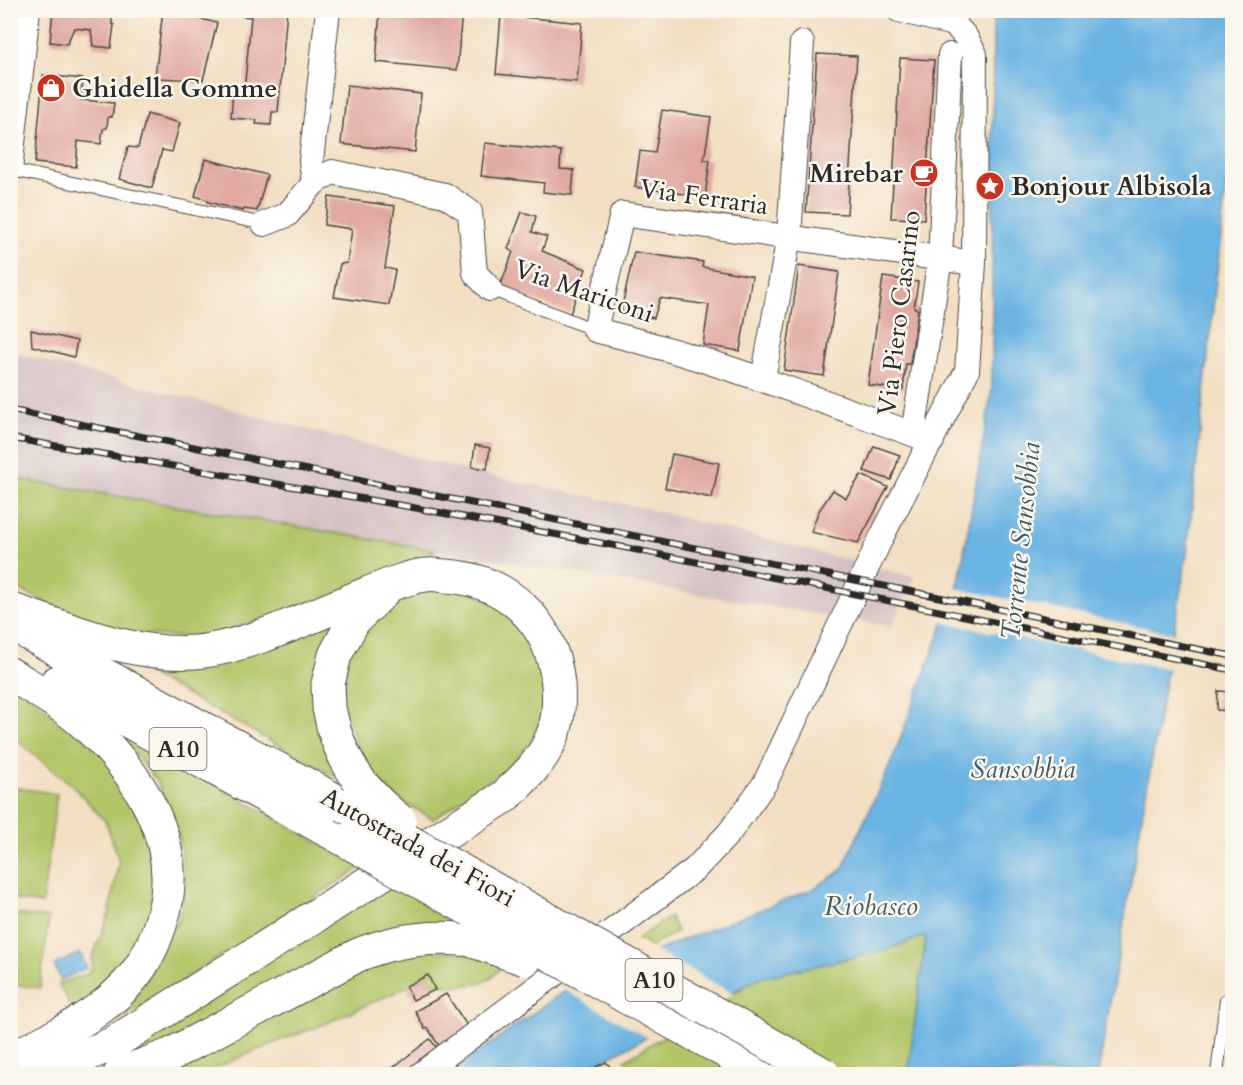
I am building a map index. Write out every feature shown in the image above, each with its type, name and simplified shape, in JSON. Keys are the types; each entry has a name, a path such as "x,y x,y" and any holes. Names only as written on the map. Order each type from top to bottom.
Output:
{"highway":[{"path":"10,609 60,629 119,645 163,653 196,652 226,648 389,585 426,574 460,576 486,584 514,600 533,618 549,644 556,668 559,698 556,727 547,748 532,771 504,797 112,1044 29,1060"},
{"path":"389,585 354,620 335,655 328,684 329,708 334,730 351,771 378,804 486,885"},
{"name":"Autostrada dei Fiori","path":"10,624 344,805 823,1074"},
{"name":"Autostrada dei Fiori","path":"10,657 766,1074"},
{"path":"10,674 77,718 138,785 153,811 163,836 169,885 165,911 156,938 146,960 133,978 109,1001 29,1060"},
{"path":"120,1074 170,1055 358,955 383,945 428,939 470,940 628,998"}],"street":[{"path":"11,170 28,10"},
{"path":"264,224 287,215 314,183 311,161 328,10"},
{"path":"899,10 958,17"},
{"name":"Via Piero Casarino","path":"421,1074 695,869 729,833 765,783 868,566 922,437 967,371 974,263 975,54 958,17"},
{"name":"Via Ferraria","path":"763,379 789,237 802,43"},
{"name":"Via Piero Casarino","path":"922,437 940,258 950,55"},
{"name":"Via Mariconi","path":"314,183 332,172 445,195 470,212 475,273 490,289"},
{"name":"Via Ferraria","path":"595,330 622,214 974,263"},
{"name":"Via Mariconi","path":"595,330 639,340 763,379 922,437"}],"lane":[{"path":"11,170 264,224"},
{"name":"Via Mariconi","path":"490,289 595,330"},
{"path":"1217,1074 1226,1000"}],"shaded area":[{"path":"10,352 464,470 644,508 914,577 892,627 11,478"}],"green space":[{"path":"10,478 435,550 420,561 355,587 206,638 130,634 82,622 11,585"},
{"path":"456,585 515,610 545,671 543,714 531,742 514,764 433,819 398,799 366,768 341,704 349,647 388,602 419,588"},
{"path":"333,617 338,769 336,777 121,659"},
{"path":"10,681 109,757 159,844 148,933 109,984 71,1008 59,984 88,974 92,967 92,958 109,914 119,861 106,822 72,785 11,736"},
{"path":"129,737 362,867 113,1024 107,1018 178,922 185,882 179,837 157,781 126,744 125,739"},
{"path":"11,787 57,794 42,904 11,899"},
{"path":"389,888 401,888 464,922 142,1057 99,1069 94,1062"},
{"path":"14,914 49,918 40,988 11,984 10,939"},
{"path":"670,917 677,931 651,947 637,939"},
{"path":"926,936 908,1074 639,1074 625,1060 759,978 883,951"},
{"path":"421,948 506,959 496,973 481,983 447,985 432,983 427,975 400,990 327,1023 201,1074 152,1074 338,976"}],"water":[{"name":"Sansobbia","path":"993,11 1232,11 1232,130 1187,554 1098,1074 908,1074 926,936 883,951 759,978 577,1074 449,1074 560,994 678,942 813,889 842,870 893,758 959,582 992,390"},
{"path":"80,953 87,968 61,980 54,965"}],"pier":[{"path":"954,588 1176,634 1170,669 941,622"},
{"path":"654,950 734,994 650,1039 563,989"}],"building":[{"path":"53,10 112,10 112,24 114,25 111,48 93,46 91,30 74,28 67,44 50,42"},
{"path":"163,10 201,10 200,19 217,23 203,80 155,78"},
{"path":"242,10 287,10 278,112 272,112 271,125 256,124 257,120 231,118 233,91 244,92 251,17 242,16"},
{"path":"380,10 462,11 457,70 376,62"},
{"path":"501,15 582,23 577,82 496,74"},
{"path":"817,54 857,56 847,214 806,212"},
{"path":"900,58 934,60 924,219 891,218"},
{"path":"43,75 83,79 81,100 114,103 112,117 108,117 107,128 103,129 101,144 78,141 76,167 35,163"},
{"path":"347,85 421,94 415,152 341,144"},
{"path":"662,110 711,117 704,160 710,160 705,197 635,187 640,151 655,153"},
{"path":"147,114 180,123 172,152 162,150 152,188 119,179 128,147 138,148"},
{"path":"485,143 561,151 560,169 574,170 572,195 543,192 544,183 481,176"},
{"path":"205,159 267,175 257,211 244,209 243,211 208,202 208,200 195,196"},
{"path":"329,197 395,206 385,268 395,270 389,305 334,297 340,264 347,263 352,229 324,225"},
{"path":"522,212 536,216 532,232 547,237 542,251 586,269 570,314 500,287 513,252 508,249"},
{"path":"634,252 703,262 702,267 752,276 740,351 703,345 709,305 660,298 654,318 621,311"},
{"path":"799,266 839,272 824,376 784,370"},
{"path":"883,277 918,282 914,308 918,309 910,364 906,364 903,390 868,385"},
{"path":"31,330 77,341 74,357 32,346"},
{"path":"475,445 490,448 487,469 472,467"},
{"path":"874,446 900,455 891,480 864,471"},
{"path":"672,454 719,463 712,498 665,488"},
{"path":"861,475 888,487 858,543 811,532 818,512 833,490 846,498"},
{"path":"1218,691 1232,692 1232,711 1217,710"},
{"path":"428,975 435,990 413,1000 406,986"},
{"path":"446,994 470,1030 440,1048 415,1011"},
{"path":"430,1039 439,1051 409,1074 389,1074 387,1072"},
{"path":"606,1062 617,1074 582,1074"}],"railway":[{"path":"10,410 1232,656"},
{"path":"10,438 405,506 622,547 1232,670"}],"place":[{"name":"Ghidella Gomme","path":"51,88"},
{"name":"Mirebar","path":"924,173"},
{"name":"Bonjour Albisola","path":"990,186"}],"water label":[{"name":"Torrente Sansobbia","path":"1021,541"},
{"name":"Riobasco","path":"871,906"}]}
